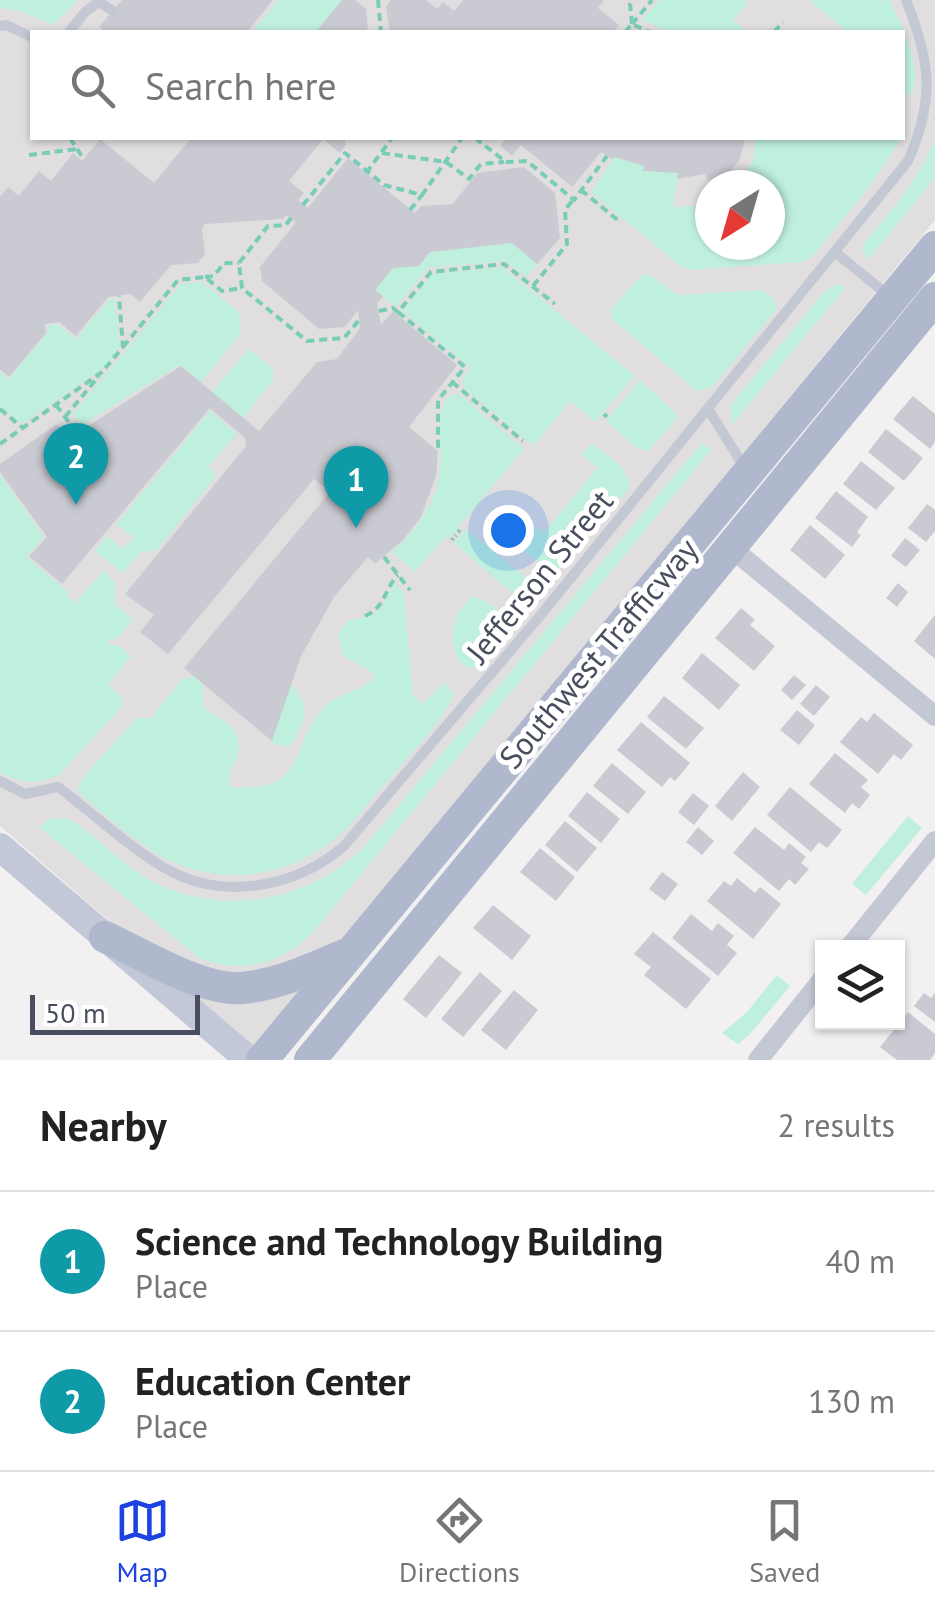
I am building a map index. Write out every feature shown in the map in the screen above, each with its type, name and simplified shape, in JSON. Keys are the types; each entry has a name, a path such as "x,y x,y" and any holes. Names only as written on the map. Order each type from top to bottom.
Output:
{"main road":[{"name":"Southwest Trafficway","path":"262,1060 935,247"},
{"name":"Southwest Trafficway","path":"310,1060 935,298"},
{"path":"0,847 249,1060"},
{"path":"105,937 211,985 238,988 288,978 349,953"}],"street":[{"path":"730,546 935,716"},
{"path":"855,940 935,842"},
{"path":"758,1060 815,989"}],"lane":[{"name":"Jefferson Street","path":"0,781 26,794 58,787 167,870 206,884 250,887 280,882 326,861 362,827 908,162 921,134 928,104 929,73 924,44 906,0"},
{"path":"71,30 98,2 113,11"},
{"path":"0,26 30,36"},
{"path":"835,252 892,299"},
{"path":"708,409 748,473"}],"path":[{"path":"378,0 382,30"},
{"path":"632,24 630,4 634,0"},
{"path":"627,30 652,0"},
{"path":"776,30 783,22"},
{"path":"632,24 646,30"},
{"path":"71,140 83,158"},
{"path":"367,172 391,140"},
{"path":"410,210 461,140"},
{"path":"478,140 506,162"},
{"path":"29,154 78,149"},
{"path":"303,205 346,153 384,185 422,195"},
{"path":"382,153 446,162 469,179 480,164 527,161 574,200"},
{"path":"533,286 567,244 565,210 608,156"},
{"path":"581,190 620,222"},
{"path":"291,218 286,224 268,226 239,262 242,288 307,341 344,338 359,320"},
{"path":"65,418 178,280 214,276 224,263 239,262"},
{"path":"398,312 430,272 504,264 555,304"},
{"path":"205,278 222,290 242,288"},
{"path":"119,296 123,346"},
{"path":"379,311 393,308 464,368 438,400 438,451"},
{"path":"0,444 102,372"},
{"path":"452,382 522,440"},
{"path":"56,405 77,433"},
{"path":"0,409 23,428"},
{"path":"384,557 410,590"},
{"path":"365,616 384,602 388,585 398,574"}],"shaded area":[{"path":"0,0 935,0 935,220 255,1048 0,826"}],"green space":[{"path":"0,0 78,0 53,25 20,11 0,8"},
{"path":"278,0 342,0 318,30 254,30"},
{"path":"659,0 747,3 733,20 745,30 665,30 642,20"},
{"path":"809,0 890,0 904,30 846,30"},
{"path":"905,33 915,69 912,92 905,95"},
{"path":"935,139 935,178 868,260 862,249 865,242 913,180"},
{"path":"755,140 900,140 873,182 812,257 801,262 689,270 591,192 615,157 644,166 643,171 678,173 673,207 695,206 695,260 785,260 785,170 748,170"},
{"path":"512,243 537,264 526,277 505,261 428,268 396,307 375,290 393,268 419,266 430,252"},
{"path":"502,267 635,376 595,422 570,401 535,444 530,443 464,388 463,377 471,368 402,311 432,274"},
{"path":"642,275 651,276 678,295 760,290 772,297 776,310 711,388 697,391 611,318 611,309"},
{"path":"202,282 239,312 241,333 201,382 180,365 81,425 73,414 181,284"},
{"path":"835,285 847,286 731,426 731,405 823,293"},
{"path":"115,299 120,347 104,367 22,424 0,406 0,372 9,379 48,332 47,326 59,325 76,339 109,300"},
{"path":"249,349 273,369 273,380 243,418 212,392"},
{"path":"640,380 677,414 674,423 648,451 637,448 606,421"},
{"path":"459,394 524,449 415,572 392,552 409,536 434,495 441,463 441,413 449,396"},
{"path":"210,411 237,434 208,467 217,475 157,550 141,552 123,573 95,551 107,536 123,549 134,538 117,524"},
{"path":"701,444 712,449 315,930 289,951 246,966 198,957 39,827 50,819 67,818 141,875 169,889 228,901 286,893 340,867 364,847"},
{"path":"590,445 623,469 629,488 563,568 551,571 515,545 513,538 527,521 544,533 597,468 582,454"},
{"path":"0,475 44,537 26,557 68,592 75,603 104,570 115,583 115,605 133,619 117,639 108,640 109,645 118,645 131,656 108,685 121,696 121,708 60,774 37,782 0,772"},
{"path":"466,529 537,587 534,602 523,602 454,543"},
{"path":"395,583 404,593 413,696 423,704 444,683 452,692 452,699 421,743 330,843 284,867 234,875 209,873 159,855 80,794 83,777 138,717 150,719 184,677 188,680 193,675 202,683 204,709 225,722 238,740 230,787 275,782 287,773 315,718 328,704 375,677 343,656 338,635 348,620 379,610"},
{"path":"471,597 494,607 509,628 491,654 471,668 458,659 453,638 457,616"},
{"path":"290,683 304,706 302,722 290,746 272,744 272,741"},
{"path":"908,816 922,828 866,895 852,884"},
{"path":"777,975 790,986 750,1034 738,1044 722,1033 747,1012"}],"building":[{"path":"122,0 273,0 249,30 99,27"},
{"path":"342,0 355,0 366,9 368,30 318,30"},
{"path":"391,0 426,0 437,9 443,2 454,11 463,0 604,0 598,8 619,25 615,30 390,30 386,7"},
{"path":"99,140 154,183 189,140 322,140 289,181 304,193 298,200 308,208 348,158 415,213 421,206 453,204 477,173 524,167 555,193 560,238 537,264 512,243 430,252 419,266 393,268 375,290 383,296 377,303 381,325 393,311 457,365 409,427 438,451 436,476 421,517 403,540 375,564 368,557 334,597 301,656 272,741 184,668 330,492 314,479 168,654 140,632 154,615 125,594 246,446 245,438 210,408 62,584 29,556 47,537 0,472 0,464 57,424 68,439 181,366 259,431 317,362 337,359 360,328 358,310 345,327 319,329 262,281 260,267 296,222 286,215 283,219 205,224 205,254 198,263 171,265 140,302 131,294 108,297 76,336 59,322 45,324 46,333 9,377 0,369 0,197 8,187 19,196 39,171 51,181 73,153 82,161"},
{"path":"324,140 345,140 340,153"},
{"path":"505,140 744,140 739,161 731,170 695,170 695,176 677,179 678,173 643,171 644,166 601,152 572,187 521,145 512,156 500,146"},
{"path":"913,396 935,414 935,442 930,449 893,419"},
{"path":"886,429 923,458 904,481 868,452"},
{"path":"861,461 895,488 876,510 843,484"},
{"path":"836,491 868,517 852,547 815,518"},
{"path":"927,504 935,510 935,531 926,542 908,528"},
{"path":"810,525 845,555 825,579 790,550"},
{"path":"905,538 920,550 906,567 891,556"},
{"path":"898,583 908,592 897,607 886,598"},
{"path":"741,608 755,620 750,625 775,646 754,671 715,638"},
{"path":"935,615 935,659 914,641"},
{"path":"702,653 740,685 719,710 682,678"},
{"path":"794,675 806,685 792,700 781,690"},
{"path":"816,685 830,697 814,716 800,704"},
{"path":"664,696 704,728 686,749 647,717"},
{"path":"797,710 815,725 799,745 780,730"},
{"path":"874,713 913,745 901,760 894,754 878,774 840,742 861,717 867,722"},
{"path":"641,722 690,763 675,781 670,777 662,787 617,750"},
{"path":"835,753 868,780 861,787 870,795 859,809 852,803 845,813 809,784"},
{"path":"612,763 646,792 628,814 593,786"},
{"path":"743,772 760,787 732,821 715,806"},
{"path":"790,787 842,830 827,848 819,842 811,852 767,815"},
{"path":"587,792 620,819 601,843 568,816"},
{"path":"693,793 709,806 694,825 678,812"},
{"path":"565,821 597,848 577,872 545,845"},
{"path":"698,827 714,841 702,855 686,842"},
{"path":"755,827 784,850 789,843 806,857 801,863 809,869 795,885 789,879 779,891 733,853"},
{"path":"540,848 575,877 556,901 520,872"},
{"path":"662,872 678,884 665,901 649,889"},
{"path":"737,878 755,893 760,887 781,904 753,939 707,901 724,881 731,886"},
{"path":"493,905 531,936 512,960 473,928"},
{"path":"691,914 712,931 718,923 734,936 727,945 737,953 718,976 672,938"},
{"path":"653,932 711,979 686,1009 644,975 651,967 634,954"},
{"path":"439,955 462,973 426,1018 403,999"},
{"path":"480,972 502,991 463,1037 441,1019"},
{"path":"514,990 538,1010 506,1050 481,1030"},
{"path":"924,993 931,998 935,993 935,1022 914,1006"},
{"path":"908,1012 935,1034 935,1053 930,1060 897,1060 880,1047 894,1030 905,1030"}],"place":[{"name":"Education Center","path":"76,505"},
{"name":"Science and Technology Building","path":"356,528"}]}
